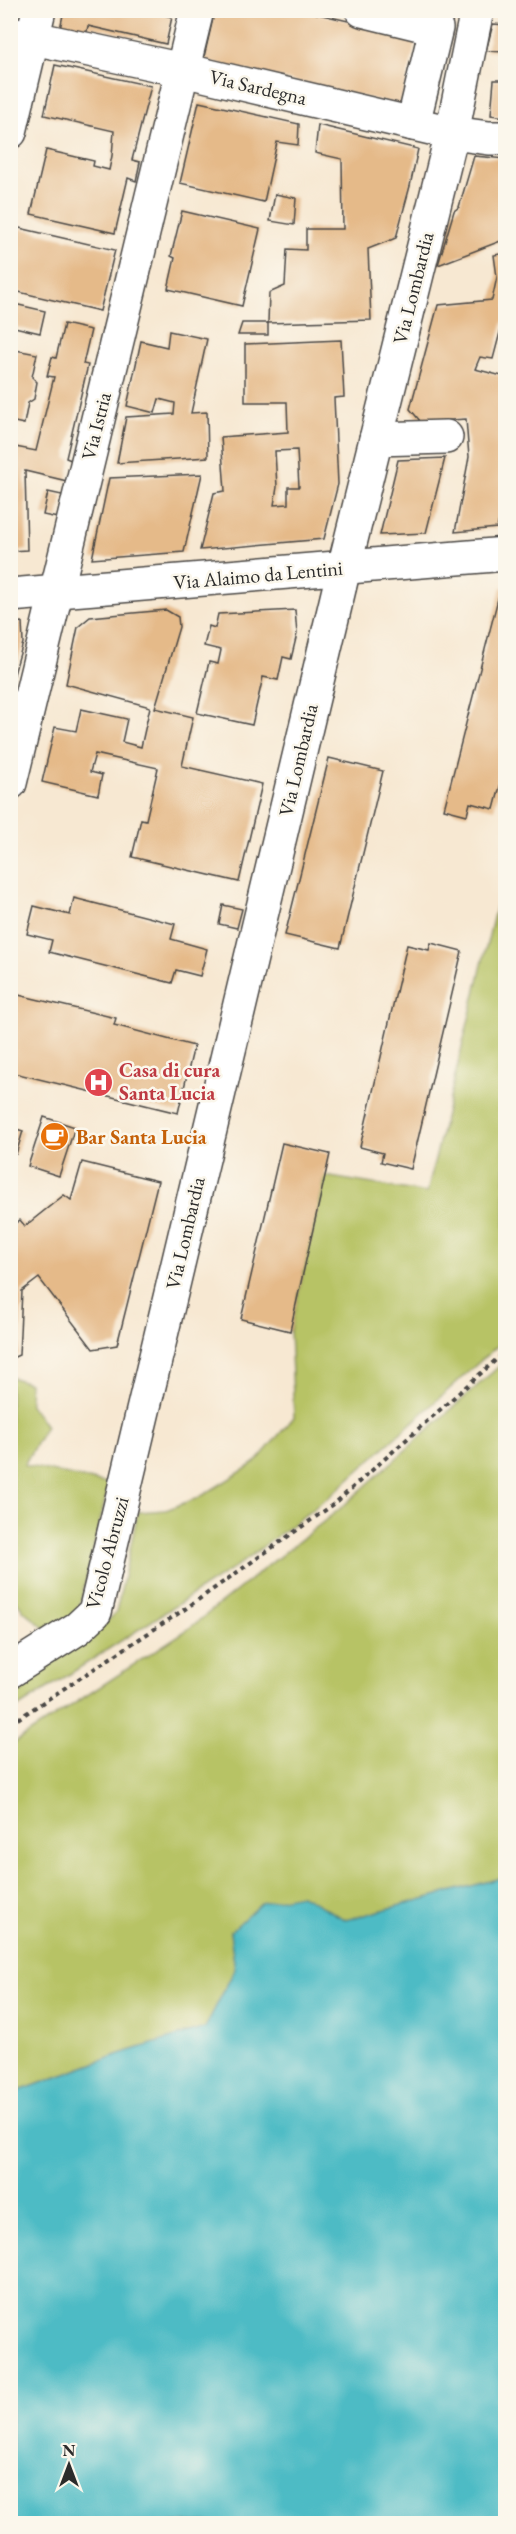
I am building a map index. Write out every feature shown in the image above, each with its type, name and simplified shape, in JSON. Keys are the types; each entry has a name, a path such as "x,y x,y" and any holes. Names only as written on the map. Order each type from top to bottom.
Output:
{"street":[{"name":"Via Istria","path":"10,783 197,10"},
{"path":"362,10 436,28 413,124"},
{"name":"Via Lombardia","path":"130,1465 344,568 452,133 477,10"},
{"name":"Via Sardegna","path":"27,27 183,70 413,124 452,133 506,138"},
{"path":"10,132 27,27"},
{"path":"376,439 446,437"},
{"name":"Via Alaimo da Lentini","path":"10,595 506,554"},
{"name":"Vicolo Abruzzi","path":"10,1671 78,1628 95,1612 130,1465"}],"path":[{"path":"10,1724 185,1609 334,1504 506,1352"}],"green space":[{"path":"497,902 505,903 505,1339 329,1497 240,1564 11,1712 11,1684 91,1635 116,1613 138,1512 166,1510 200,1497 255,1463 294,1417 290,1331 325,1176 427,1193"},
{"path":"505,1361 505,1877 346,1920 301,1895 230,1932 235,1969 205,2028 123,2053 11,2094 11,1745 187,1630 342,1507"},
{"path":"10,1377 29,1383 30,1405 46,1426 24,1465 109,1484 78,1612 49,1632 24,1611 11,1593"}],"water":[{"path":"505,1877 505,2523 11,2523 11,2094 123,2053 205,2028 235,1969 230,1932 261,1903 301,1895 346,1920"}],"building":[{"path":"64,10 145,10 172,17 166,44 88,26 86,36 60,29"},
{"path":"215,10 301,10 417,37 401,105 203,61"},
{"path":"493,24 506,25 506,52 486,51"},
{"path":"503,57 506,57 506,117 491,115 494,80 501,80"},
{"path":"55,65 151,86 132,160 140,162 136,181 128,178 115,233 31,214 46,150 94,161 93,166 109,170 112,156 114,131 44,115"},
{"path":"199,102 299,124 298,145 277,142 264,202 180,183"},
{"path":"318,125 418,149 410,186 396,238 368,249 371,320 268,323 269,293 285,286 287,249 306,250 306,229 343,229 342,159 315,153"},
{"path":"474,156 506,159 506,239 438,265 454,211 459,207"},
{"path":"275,194 296,198 294,225 270,221"},
{"path":"182,211 260,229 242,306 168,289 175,258 171,256"},
{"path":"15,227 115,250 100,311 10,290 10,246"},
{"path":"506,253 506,322 503,321 493,359 480,357 475,369 506,377 506,492 497,528 455,532 469,457 466,419 421,422 410,409 438,305 492,300 497,277 494,255"},
{"path":"10,303 45,311 40,333 10,326"},
{"path":"242,323 268,323 268,335 238,335"},
{"path":"64,324 91,330 83,364 88,365 66,458 71,460 67,481 25,471 27,550 10,551 10,446 36,451 54,377 47,376 52,357 56,358"},
{"path":"169,331 207,339 191,413 207,412 208,457 117,463 126,417 174,414 175,403 159,399 155,413 127,406 141,341 167,347"},
{"path":"341,340 344,397 334,398 338,484 324,539 200,550 214,493 225,491 221,437 288,432 287,402 245,402 245,344","holes":["297,450 299,487 288,487 288,504 274,505 277,487 275,451"]},
{"path":"10,349 37,354 32,377 37,382 34,399 28,403 24,424 10,421"},
{"path":"445,458 426,533 380,535 398,460"},
{"path":"202,474 184,552 92,559 109,478"},
{"path":"48,492 62,495 58,518 43,515"},
{"path":"501,587 506,588 506,764 494,809 470,803 467,815 444,809"},
{"path":"166,610 178,617 179,627 155,708 193,717 182,766 262,784 239,882 132,857 141,819 146,820 158,768 95,754 90,772 102,775 98,795 42,782 55,727 76,731 81,709 127,719 122,742 141,747 150,707 66,684 78,627 90,617"},
{"path":"295,610 297,634 291,659 283,657 278,680 263,677 252,725 197,713 209,662 218,664 221,650 204,646 209,626 215,628 218,614"},
{"path":"22,622 23,643 10,688 10,623"},
{"path":"329,758 383,771 340,948 285,935"},
{"path":"74,898 175,924 171,939 207,949 200,976 176,970 172,983 49,952 52,940 27,934 34,906 70,915"},
{"path":"223,905 242,909 237,928 219,924"},
{"path":"431,943 462,951 411,1169 381,1162 383,1153 360,1147 407,945 429,950"},
{"path":"10,993 116,1018 114,1025 194,1046 178,1113 10,1072"},
{"path":"44,1117 75,1127 59,1176 28,1166"},
{"path":"10,1127 23,1131 16,1154 10,1152"},
{"path":"282,1143 330,1154 290,1331 241,1319"},
{"path":"82,1162 158,1181 117,1345 93,1349 39,1278 22,1291 19,1355 10,1359 10,1227 20,1220 25,1226 64,1195 71,1200"}],"place":[{"name":"Casa di cura Santa Lucia","path":"98,1082"},
{"name":"Bar Santa Lucia","path":"55,1137"}]}
